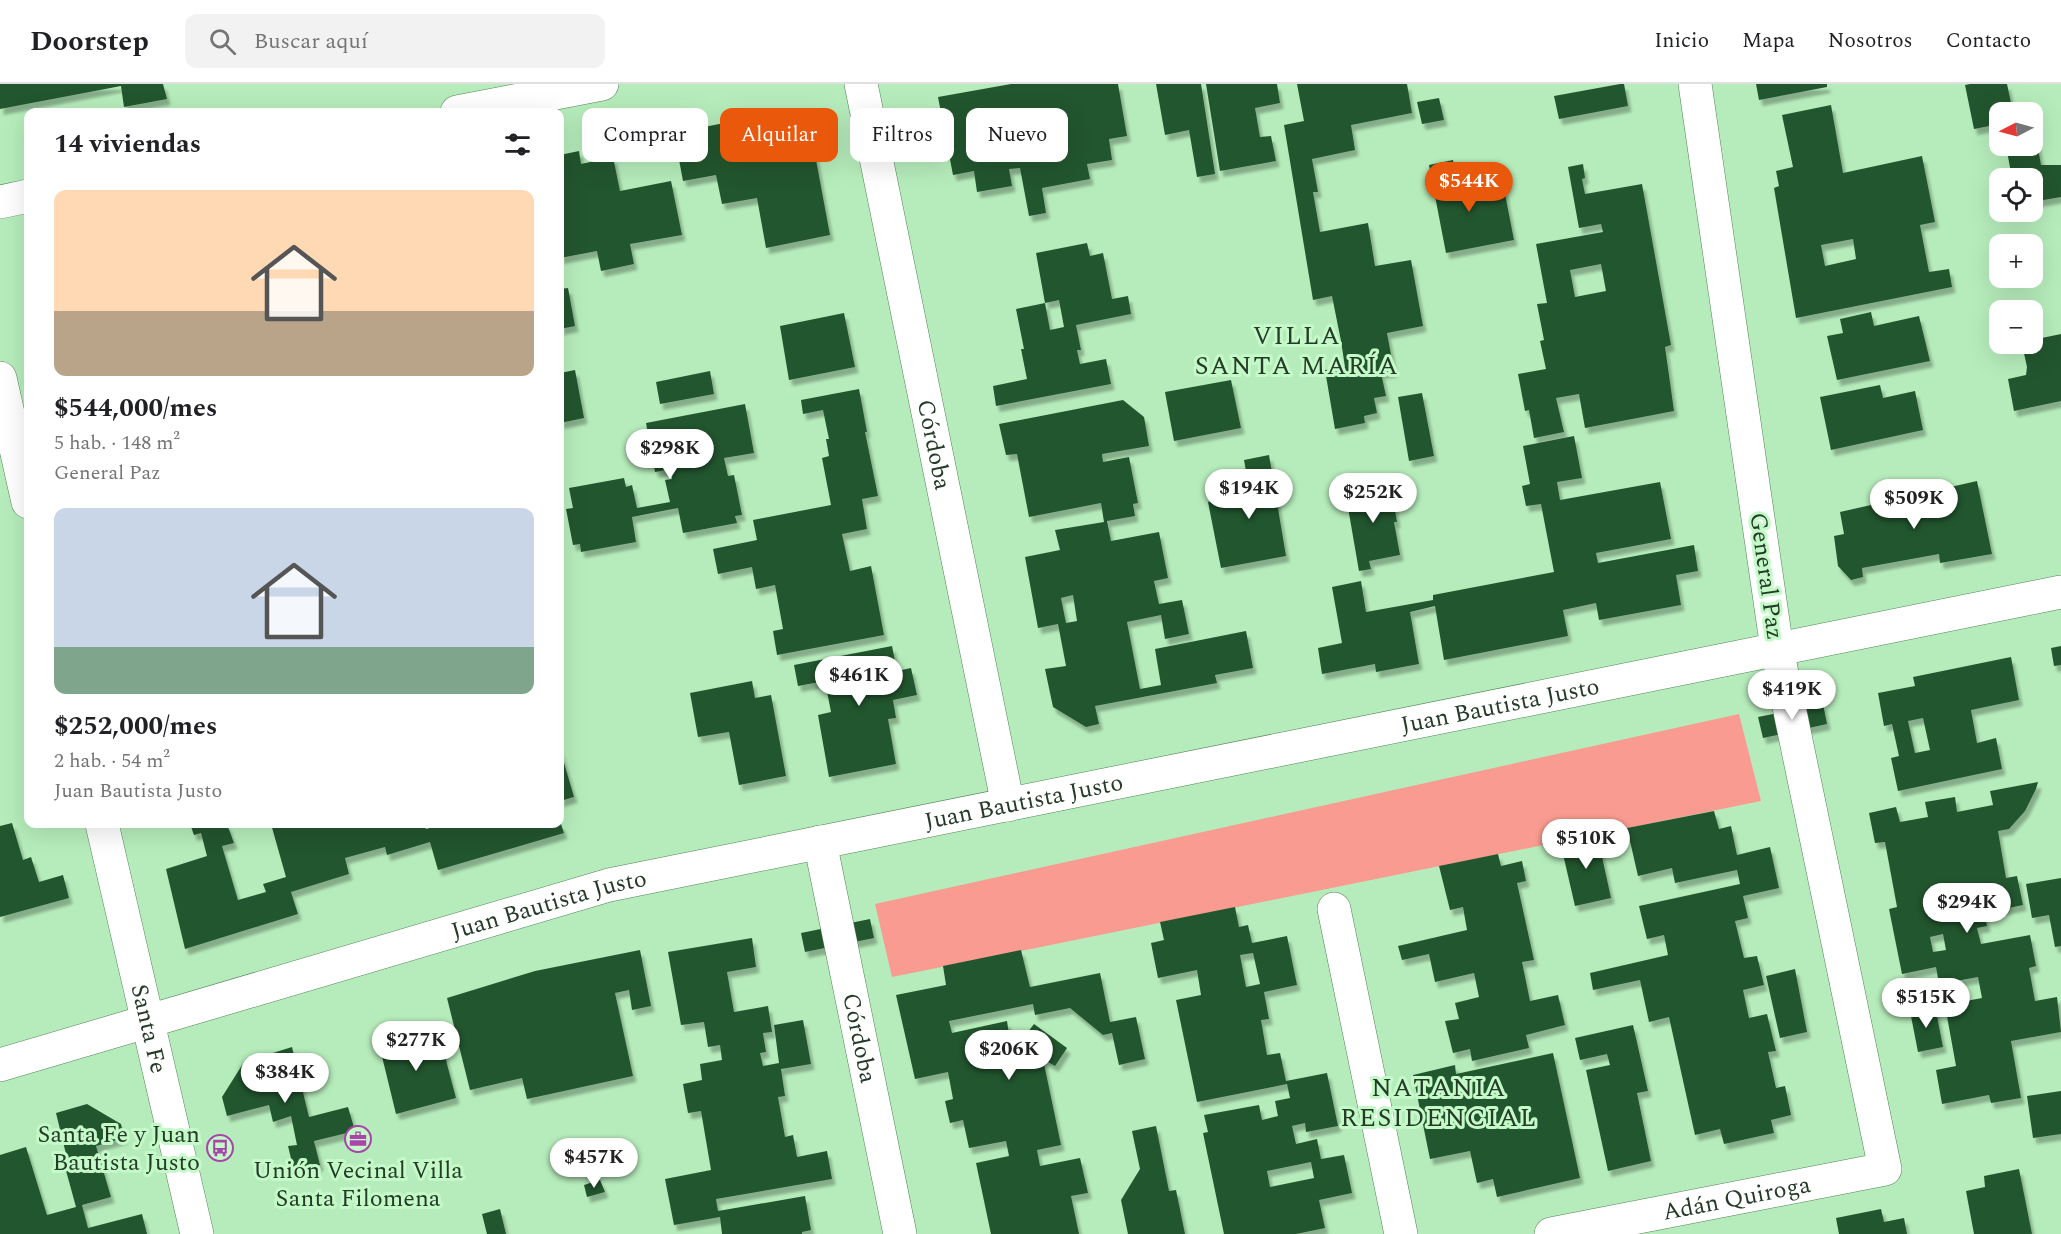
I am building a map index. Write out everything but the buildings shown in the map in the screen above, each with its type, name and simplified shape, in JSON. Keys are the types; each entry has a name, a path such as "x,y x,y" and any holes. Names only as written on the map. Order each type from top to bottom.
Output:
{"street":[{"path":"478,108 602,84"},
{"name":"Córdoba","path":"861,84 1008,805"},
{"name":"General Paz","path":"1695,84 1777,649 1885,1169"},
{"path":"0,202 24,197"},
{"path":"0,378 24,484"},
{"name":"Juan Bautista Justo","path":"0,1065 609,885 2061,592"},
{"name":"Santa Fe","path":"103,828 197,1234"},
{"name":"Córdoba","path":"820,842 900,1234"},
{"path":"1334,909 1401,1234"},
{"name":"Adán Quiroga","path":"1551,1234 1885,1169"}],"shaded area":[{"path":"1739,714 1761,801 892,977 875,904"}],"place":[{"name":"Unión Vecinal Villa Santa Filomena","path":"358,1139"},
{"name":"Santa Fe y Juan Bautista Justo","path":"220,1148"}],"district":[{"name":"VILLA SANTA MARÍA","path":"1297,350"},
{"name":"NATANIA RESIDENCIAL","path":"1439,1102"}]}
